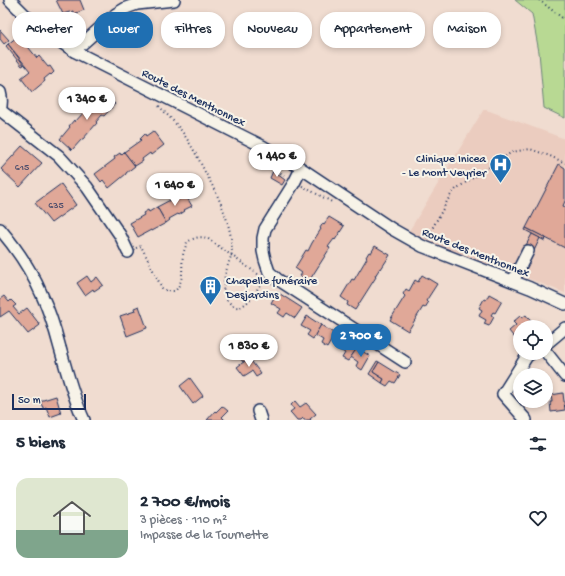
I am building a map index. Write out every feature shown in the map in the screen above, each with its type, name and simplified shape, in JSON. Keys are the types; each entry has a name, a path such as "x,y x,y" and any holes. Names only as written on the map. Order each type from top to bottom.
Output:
{"street":[{"name":"Route des Menthonnex","path":"10,0 44,31 74,51 264,147 301,169 392,229 422,246 565,304"},
{"path":"74,51 116,14 136,2 174,0"},
{"path":"0,92 2,98 0,110 59,156 87,187 120,235 128,252"},
{"path":"301,169 265,229 263,250 266,275 277,279 405,362"},
{"path":"0,229 18,252 42,293 60,347 68,379 84,420"},
{"path":"513,282 528,250"},
{"path":"553,338 565,328"},
{"path":"524,360 503,394 526,420"},
{"path":"552,360 565,376"}],"path":[{"path":"539,0 565,20"},
{"path":"128,252 141,246 162,288 167,291 175,291 179,286 181,280 183,255 187,242 200,236 207,238 231,255 266,275 255,294 247,302 240,306 236,306 230,303 226,298 223,285 225,273 231,255 232,248 229,226 219,198 192,146 155,101"},
{"path":"422,246 450,196 456,189 512,152 530,150 550,156 565,163"}],"shaded area":[{"name":"Clinique Inicea - Le Mont Veyrier","path":"484,109 565,139 565,293 507,270 441,249 409,231"}],"green space":[{"path":"515,0 565,0 565,118 544,108 539,52 532,14"}],"building":[{"path":"56,0 80,0 84,10 79,12 62,12"},
{"path":"0,30 9,40 4,44 0,39"},
{"path":"12,41 12,48 29,48 37,58 39,56 54,72 44,79 45,81 32,92 21,78 30,71 8,44"},
{"path":"8,44 24,65 22,66 6,46"},
{"path":"102,92 115,104 104,116 102,115 96,122 97,123 72,150 60,139 74,120 75,122 92,103 90,102 94,97 96,99"},
{"path":"153,131 164,145 151,155 150,153 142,159 143,161 135,166 124,152 141,140 140,139 145,134 146,136"},
{"path":"22,146 42,163 20,187 1,169"},
{"path":"124,152 135,166 109,188 103,180 101,182 95,174 115,159 114,157 120,153 121,155"},
{"path":"559,164 565,168 565,201 563,206 565,207 565,248 526,228"},
{"path":"273,171 285,180 282,185 270,178"},
{"path":"61,184 76,205 51,223 35,203"},
{"path":"183,191 192,206 184,210 185,211 179,215 178,214 169,219 170,220 166,223 157,207"},
{"path":"157,207 166,223 138,237 130,223 144,215 143,213 148,210 149,212"},
{"path":"329,217 344,226 335,240 334,239 328,247 330,248 309,281 300,276 302,273 295,268 306,250 308,251 323,223 324,224"},
{"path":"526,228 546,238 545,241 525,230"},
{"path":"532,234 540,238 533,253 524,249"},
{"path":"375,246 390,255 381,269 380,268 355,310 347,305 348,302 341,297 352,279 354,280 369,252 371,253"},
{"path":"422,275 437,284 426,301 428,303 425,308 423,307 408,331 390,320 405,296 403,294 406,289 409,291 415,280 418,282"},
{"path":"87,276 91,282 97,277 103,285 94,291 93,289 85,295 77,283"},
{"path":"277,292 302,308 295,318 287,313 284,317 278,313 281,309 271,303"},
{"path":"489,294 502,301 495,313 493,312 491,315 494,317 489,326 484,324 486,320 479,316 482,310 479,308"},
{"path":"4,296 9,302 11,300 16,305 13,307 19,314 27,308 40,325 28,334 9,311 0,317 0,299"},
{"path":"139,306 147,328 127,336 120,316 135,311 134,308"},
{"path":"526,315 530,320 515,320 520,316 522,318"},
{"path":"307,316 321,325 313,339 307,335 310,331 301,326"},
{"path":"321,325 335,334 327,348 321,344 323,340 315,335"},
{"path":"513,328 513,336 509,331"},
{"path":"343,339 357,348 348,361 342,358 345,353 336,348"},
{"path":"357,348 370,356 362,370 356,366 358,362 351,357"},
{"path":"247,354 249,358 243,362 240,358"},
{"path":"249,358 261,374 256,377 252,371 244,376 237,367"},
{"path":"377,361 379,362 373,372 384,379 382,383 369,374"},
{"path":"379,362 400,375 395,383 391,381 387,386 382,383 384,379 373,372"},
{"path":"190,378 203,396 193,404 180,386"},
{"path":"563,393 565,410 551,412 551,408 553,408 553,395"},
{"path":"56,396 61,413 50,417 46,407 43,408 40,401"},
{"path":"295,401 300,407 306,403 316,414 310,419 311,420 304,420 303,418 301,420 297,420 290,412 294,409 291,405"},
{"path":"222,406 228,411 222,417 225,420 207,420 215,411 216,412"}],"place":[{"name":"Clinique Inicea - Le Mont Veyrier","path":"501,184"},
{"name":"Chapelle funéraire Desjardins","path":"211,306"}]}
